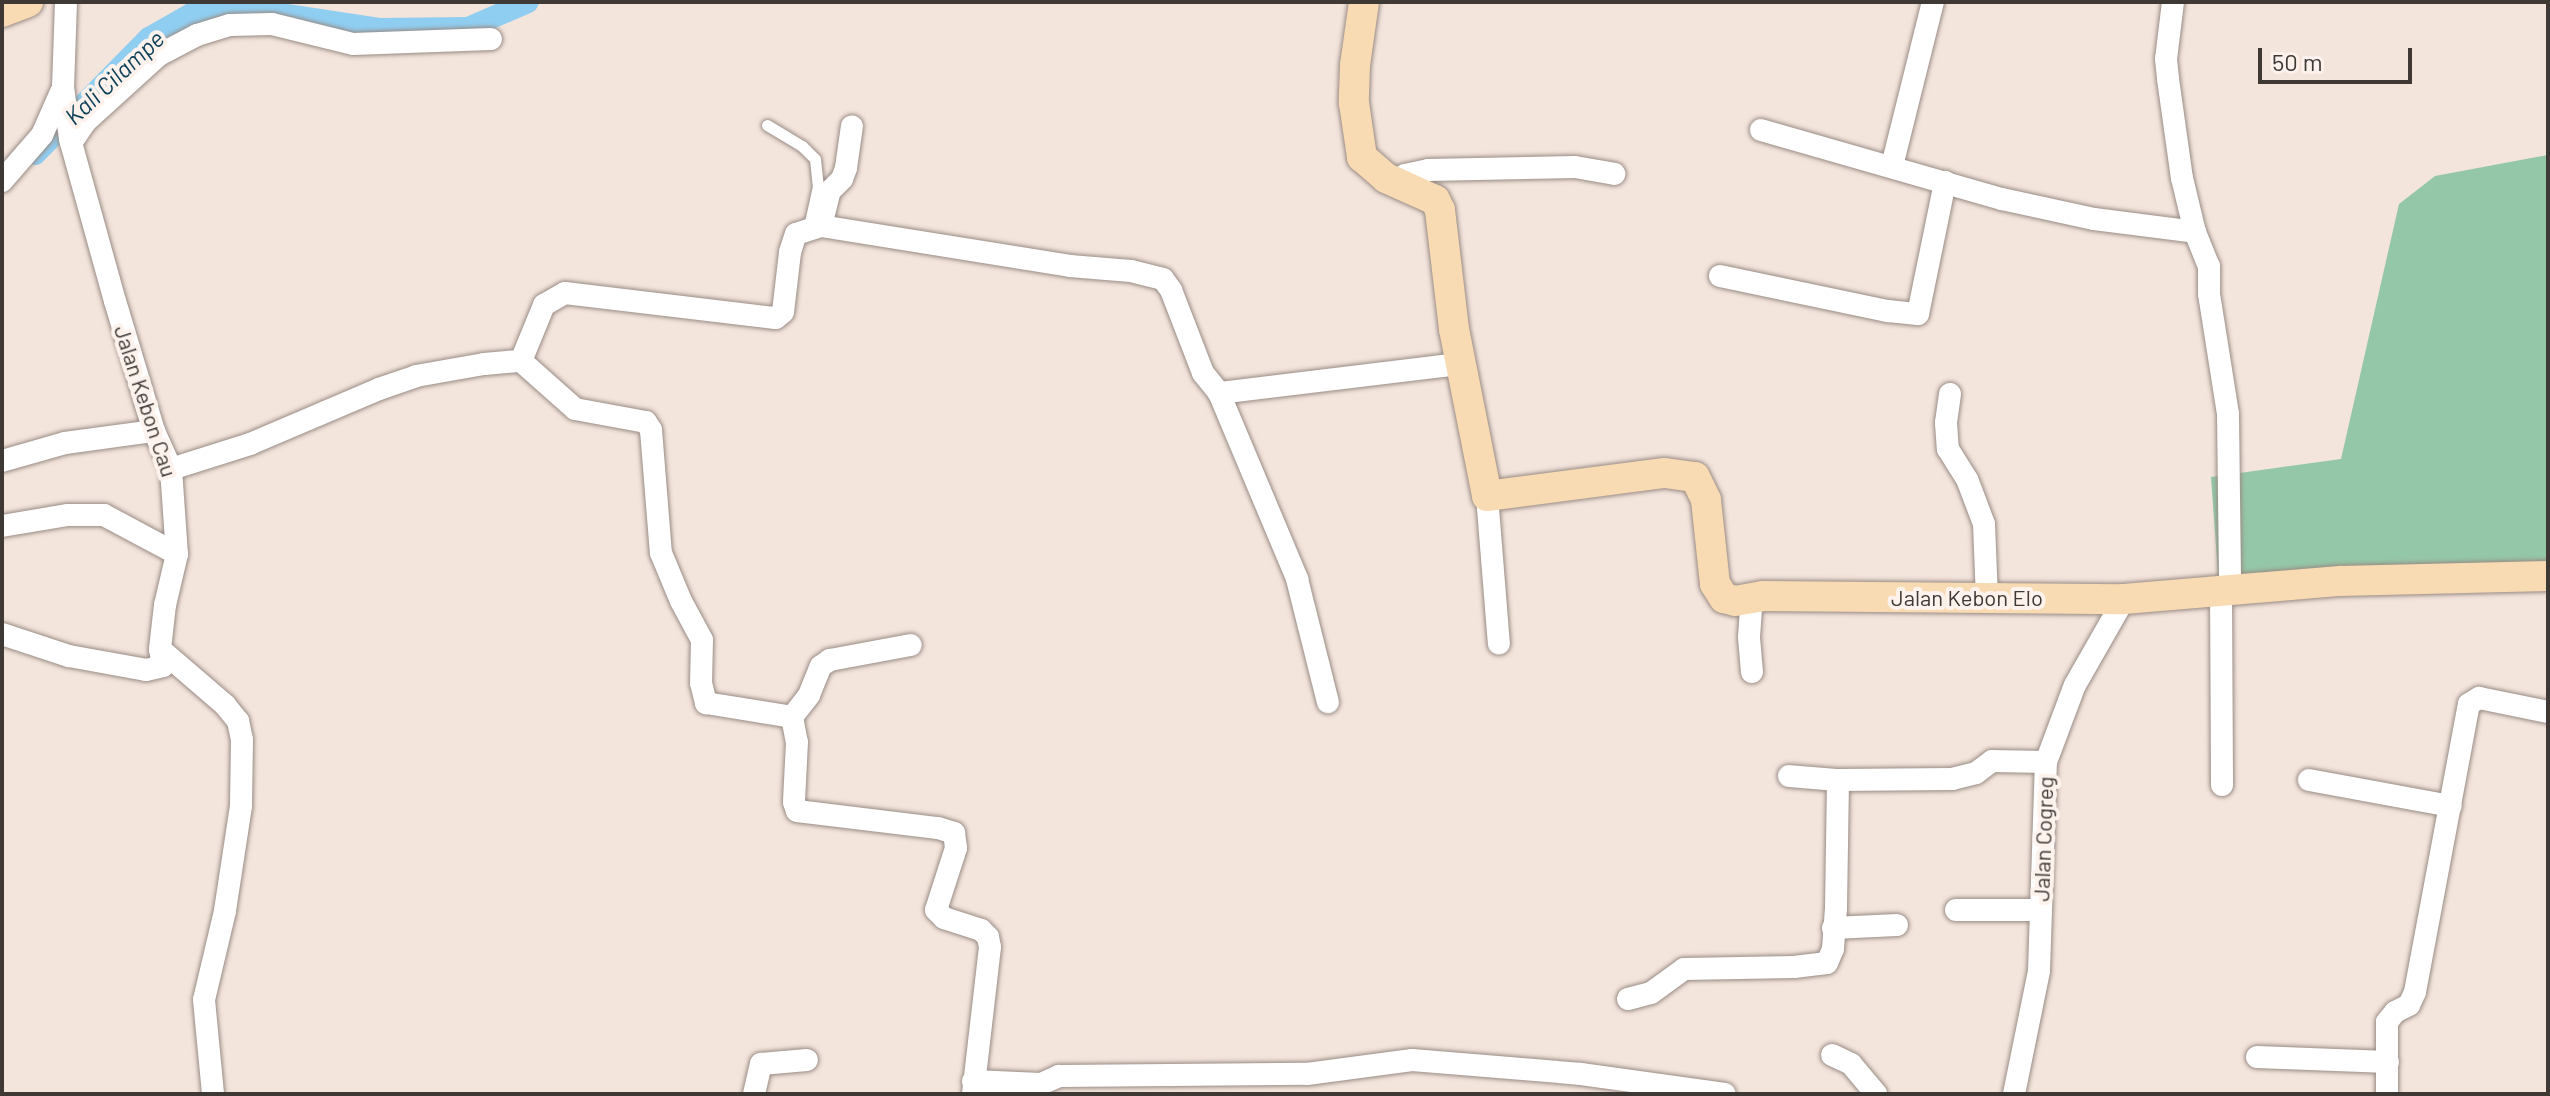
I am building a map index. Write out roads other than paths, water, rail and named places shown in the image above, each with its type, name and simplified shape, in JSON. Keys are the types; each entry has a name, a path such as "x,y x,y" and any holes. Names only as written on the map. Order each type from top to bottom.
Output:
{"street":[{"path":"2,12 28,2"},
{"path":"2,181 42,135 64,97 66,2"},
{"path":"1364,2 1355,65 1357,134 1362,157 1398,185 1435,200 1440,210 1460,364 1487,496 1499,644"},
{"path":"1892,166 1933,2"},
{"path":"2173,2 2166,59 2168,79 2182,178 2195,232 2209,266 2209,294 2228,414 2222,785"},
{"path":"71,141 85,122 159,55 197,35 230,25 272,24 353,44 491,39"},
{"name":"Jalan Kebon Cau","path":"64,97 71,141 154,431 171,469 177,554 165,605 160,649"},
{"path":"815,227 830,191 842,179 852,126"},
{"path":"1761,130 1945,182 2094,219 2195,232"},
{"path":"1398,185 1405,175 1428,170 1575,167 1614,174"},
{"path":"1720,276 1888,311 1918,314 1945,182"},
{"path":"521,361 544,305 565,293 776,318 783,312 796,234 815,227 1070,266 1131,271 1163,279 1171,290 1203,373 1219,393 1297,579 1328,702"},
{"path":"171,469 250,444 416,376 521,361 575,409 628,417 649,426 661,553 702,640 701,683 706,703 792,717"},
{"path":"1219,393 1460,364"},
{"path":"1950,394 1946,423 1948,449 1967,479 1984,524 1987,599"},
{"path":"2,461 65,443 154,431"},
{"name":"Jalan Kebon Elo","path":"1487,496 1628,476 1688,474 1702,486 1706,500 1717,592 1735,601 1752,598 2124,599 2340,581 2548,576"},
{"path":"2,526 68,515 104,515 177,554"},
{"path":"1752,598 1752,672"},
{"name":"Jalan Cogreg","path":"2014,1094 2039,971 2046,762 2075,685 2124,599"},
{"path":"2,634 69,656 146,670 163,666 160,649"},
{"path":"792,717 804,705 821,666 830,660 911,645"},
{"path":"160,649 225,705 238,721 242,740 241,806 225,911 204,1000 213,1094"},
{"path":"2387,1094 2387,1022 2395,1012 2409,1005 2415,992 2469,704 2479,698 2548,712"},
{"path":"792,717 797,742 794,802 797,811 938,828 954,833 956,848 936,910 944,918 981,930 988,937 990,947 986,1003 973,1087 1041,1084 1059,1076 1307,1074 1412,1060 1581,1074 1725,1094"},
{"path":"1789,776 1838,780 1952,779 1976,773 1992,761 2046,762"},
{"path":"1628,999 1651,993 1684,969 1824,965 1833,949 1838,780"},
{"path":"2309,780 2451,806"},
{"path":"1956,910 2041,910"},
{"path":"1833,928 1897,925"},
{"path":"1832,1055 1851,1064 1876,1094"},
{"path":"2257,1057 2388,1062"},
{"path":"754,1094 761,1064 807,1060"}],"lane":[{"path":"767,125 802,146 815,159 818,186 815,227"}],"waterway":[{"name":"Kali Cilampe","path":"35,154 149,38 193,13 280,14 379,29 468,28 528,2"}]}
